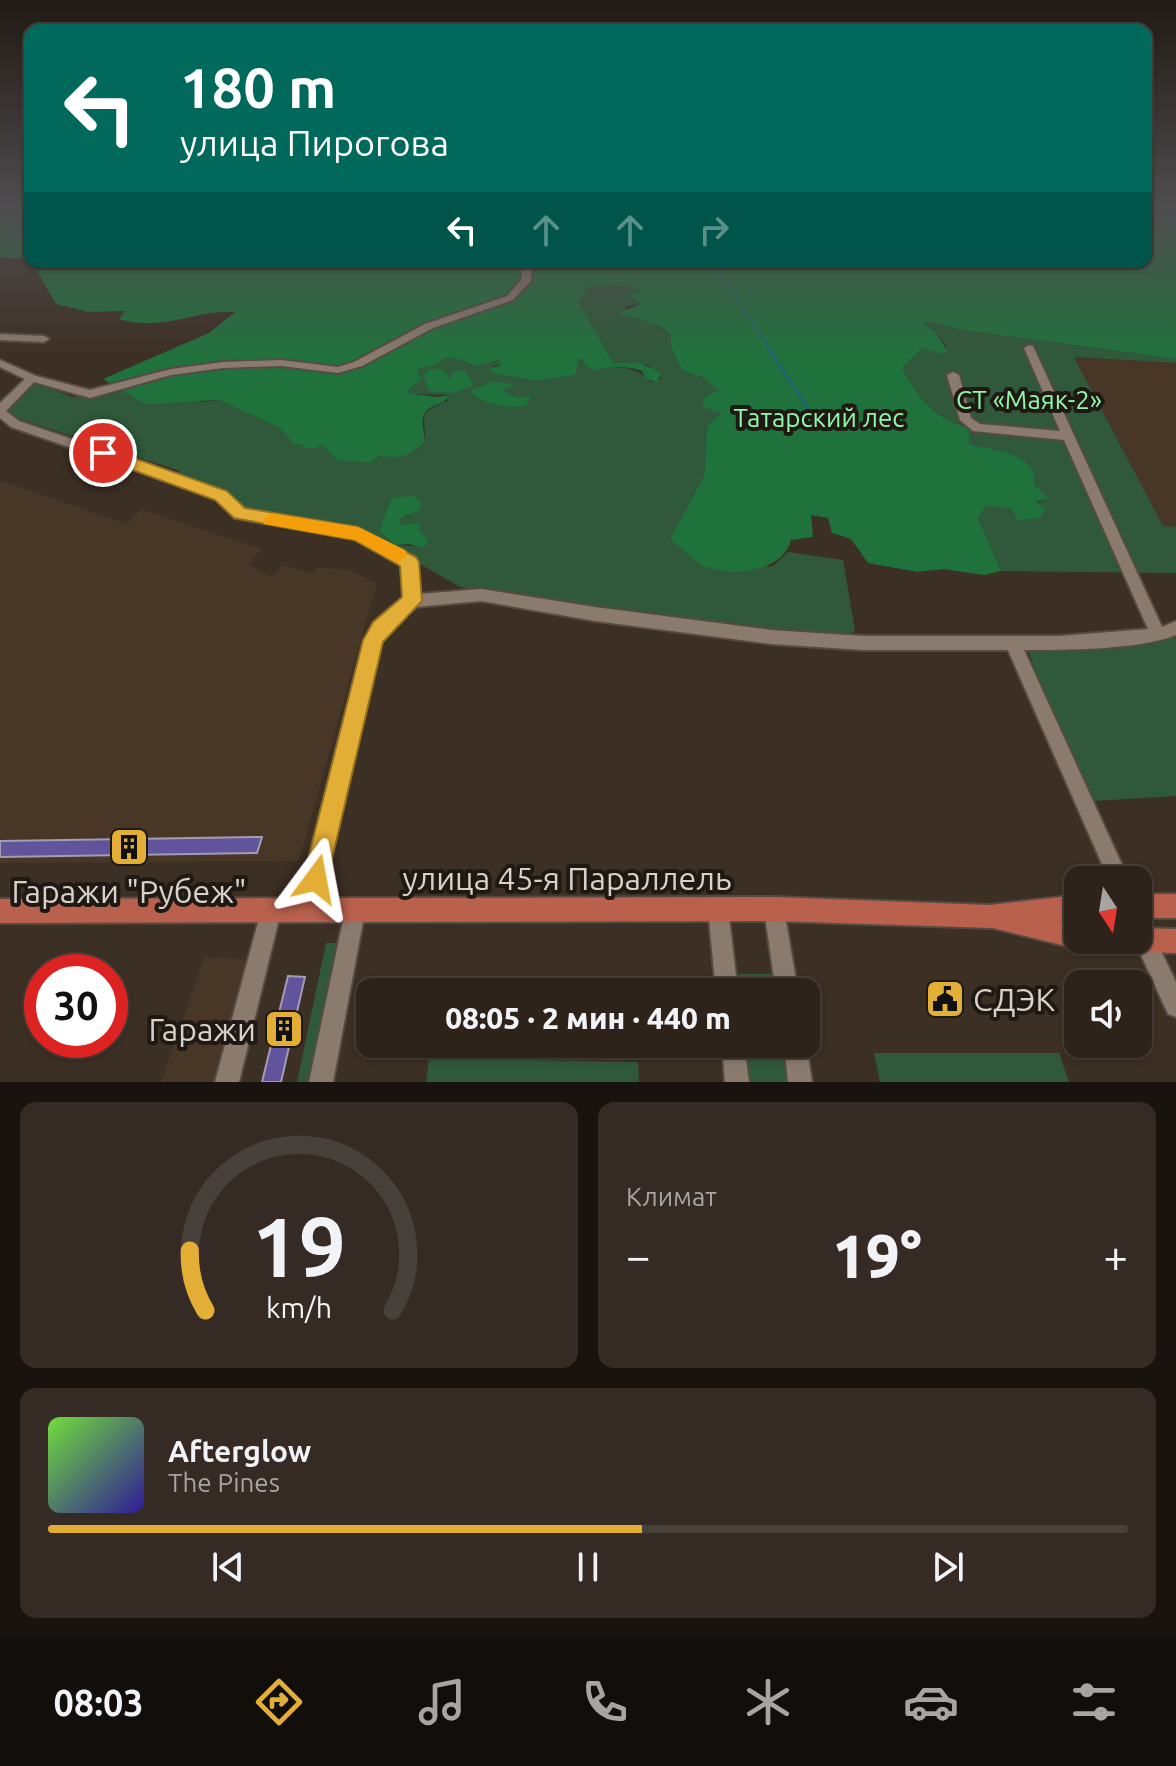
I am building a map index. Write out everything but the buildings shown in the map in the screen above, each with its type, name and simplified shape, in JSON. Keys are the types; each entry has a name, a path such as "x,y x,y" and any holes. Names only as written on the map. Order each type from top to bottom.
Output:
{"main road":[{"path":"1152,906 1176,906"},
{"name":"улица 45-я Параллель","path":"0,911 774,909 990,917 1064,909"},
{"name":"улица 45-я Параллель","path":"990,917 1064,934"},
{"path":"1152,937 1176,941"}],"street":[{"path":"0,363 32,378 90,394 171,372 223,365 281,363 338,370 358,364 429,326 510,298 526,281 527,268"},
{"path":"1,339 44,339"},
{"path":"1029,348 1158,635"},
{"path":"953,375 966,420 977,428 1066,436"},
{"path":"32,378 0,411 15,424 221,495 240,514 358,534 409,562 412,601"},
{"path":"309,911 373,640 380,628 412,601 481,595 595,614 771,637 910,644 1014,645 1158,635 1176,628"},
{"path":"1014,645 1113,866"},
{"path":"718,909 725,978"},
{"path":"774,909 785,978"},
{"path":"227,1082 271,911"},
{"path":"321,1082 355,911"},
{"path":"1150,954 1176,1006"},
{"path":"734,1058 737,1082"},
{"path":"797,1058 800,1082"}],"shaded area":[{"path":"1074,357 1176,363 1176,527 1163,526"},
{"path":"0,480 127,524 141,509 262,549 248,565 272,577 284,565 313,573 317,567 349,570 377,583 299,861 0,863"},
{"path":"204,957 249,959 213,1082 161,1082"}],"green space":[{"name":"Татарский лес","path":"1152,258 1176,258 1176,359 955,329 930,321 924,325 934,330 948,351 943,354 922,348 902,368 915,389 937,413 969,428 969,444 1022,459 1034,474 1034,484 1048,499 1036,501 1045,509 1040,518 1017,520 1012,509 986,505 978,518 1001,571 984,575 943,569 918,572 868,563 851,539 832,533 828,518 811,515 813,537 791,540 779,559 769,565 734,571 700,563 670,539 704,476 707,426 722,413 705,408 702,400 718,390 702,377 682,370 671,348 671,335 652,323 618,313 641,304 625,294 642,292 628,286 589,287 578,302 613,363 640,363 661,373 657,382 646,379 642,371 631,368 595,370 586,366 583,358 578,360 576,375 535,381 493,373 489,369 501,365 499,360 474,366 459,359 445,358 440,363 417,370 421,379 406,393 438,397 450,395 426,411 424,443 404,455 381,455 370,463 338,461 322,445 312,449 292,442 280,428 219,400 146,404 103,379 209,333 235,312 151,323 119,319 125,311 89,312 56,304 35,268 1152,268"},
{"path":"628,286 643,292 626,295 641,304 625,307 629,314 651,321 671,335 671,348 682,370 702,377 718,390 714,409 722,413 707,426 704,476 670,539 710,568 773,566 788,552 843,560 855,631 844,636 771,632 460,587 358,528 258,513 242,507 228,493 178,475 180,471 20,419 11,415 8,408 36,382 72,397 96,396 119,388 204,402 219,400 280,428 292,442 322,444 338,461 370,463 381,455 417,450 424,443 426,413 447,401 450,395 405,394 416,384 416,370 440,363 445,358 459,359 473,366 499,360 501,365 493,366 499,374 535,381 576,375 578,360 583,358 601,366 635,371 651,382 661,379 648,365 613,363 577,302 589,287","holes":["412,515 399,519 399,525 419,522 418,531 429,540 423,547 395,545 379,531 386,518"]},
{"name":"СТ «Маяк-2»","path":"930,321 955,329 1176,359 1176,363 1074,357 1163,526 1176,527 1176,573 1001,571 978,518 986,504 1012,509 1047,499 1034,484 1030,466 1022,459 968,444 969,428 937,413 915,389 902,368 923,347 947,347 934,330 924,325"},
{"path":"429,369 443,370 449,379 455,371 465,371 474,385 454,393 429,391 423,375"},
{"path":"492,382 516,384 502,390 517,398 531,396 526,406 496,404 470,391"},
{"path":"413,496 421,502 420,510 400,519 399,525 420,522 419,531 429,540 423,548 409,544 395,545 379,531 392,498"},
{"path":"1176,638 1176,796 1094,801 1039,686 1029,651 1139,645"},
{"path":"326,943 337,943 308,1082 297,1082"},
{"path":"735,974 775,974 776,978 735,978"},
{"path":"874,1053 1059,1053 1069,1082 880,1082"},
{"path":"429,1058 638,1062 639,1082 426,1082"},
{"path":"743,1058 787,1058 790,1082 746,1082"}],"waterway":[{"path":"717,268 771,351"},
{"path":"769,349 809,410"}],"slow traffic":[{"path":"271,520 358,534 398,555"}],"place":[{"name":"Гаражи \"Рубеж\"","path":"129,847"},
{"name":"СДЭК","path":"945,999"},
{"name":"Гаражи","path":"284,1029"}],"route":[{"path":"103,453 221,495 240,514 358,534 409,562 412,568 412,601 380,628 373,640 316,879"}]}
